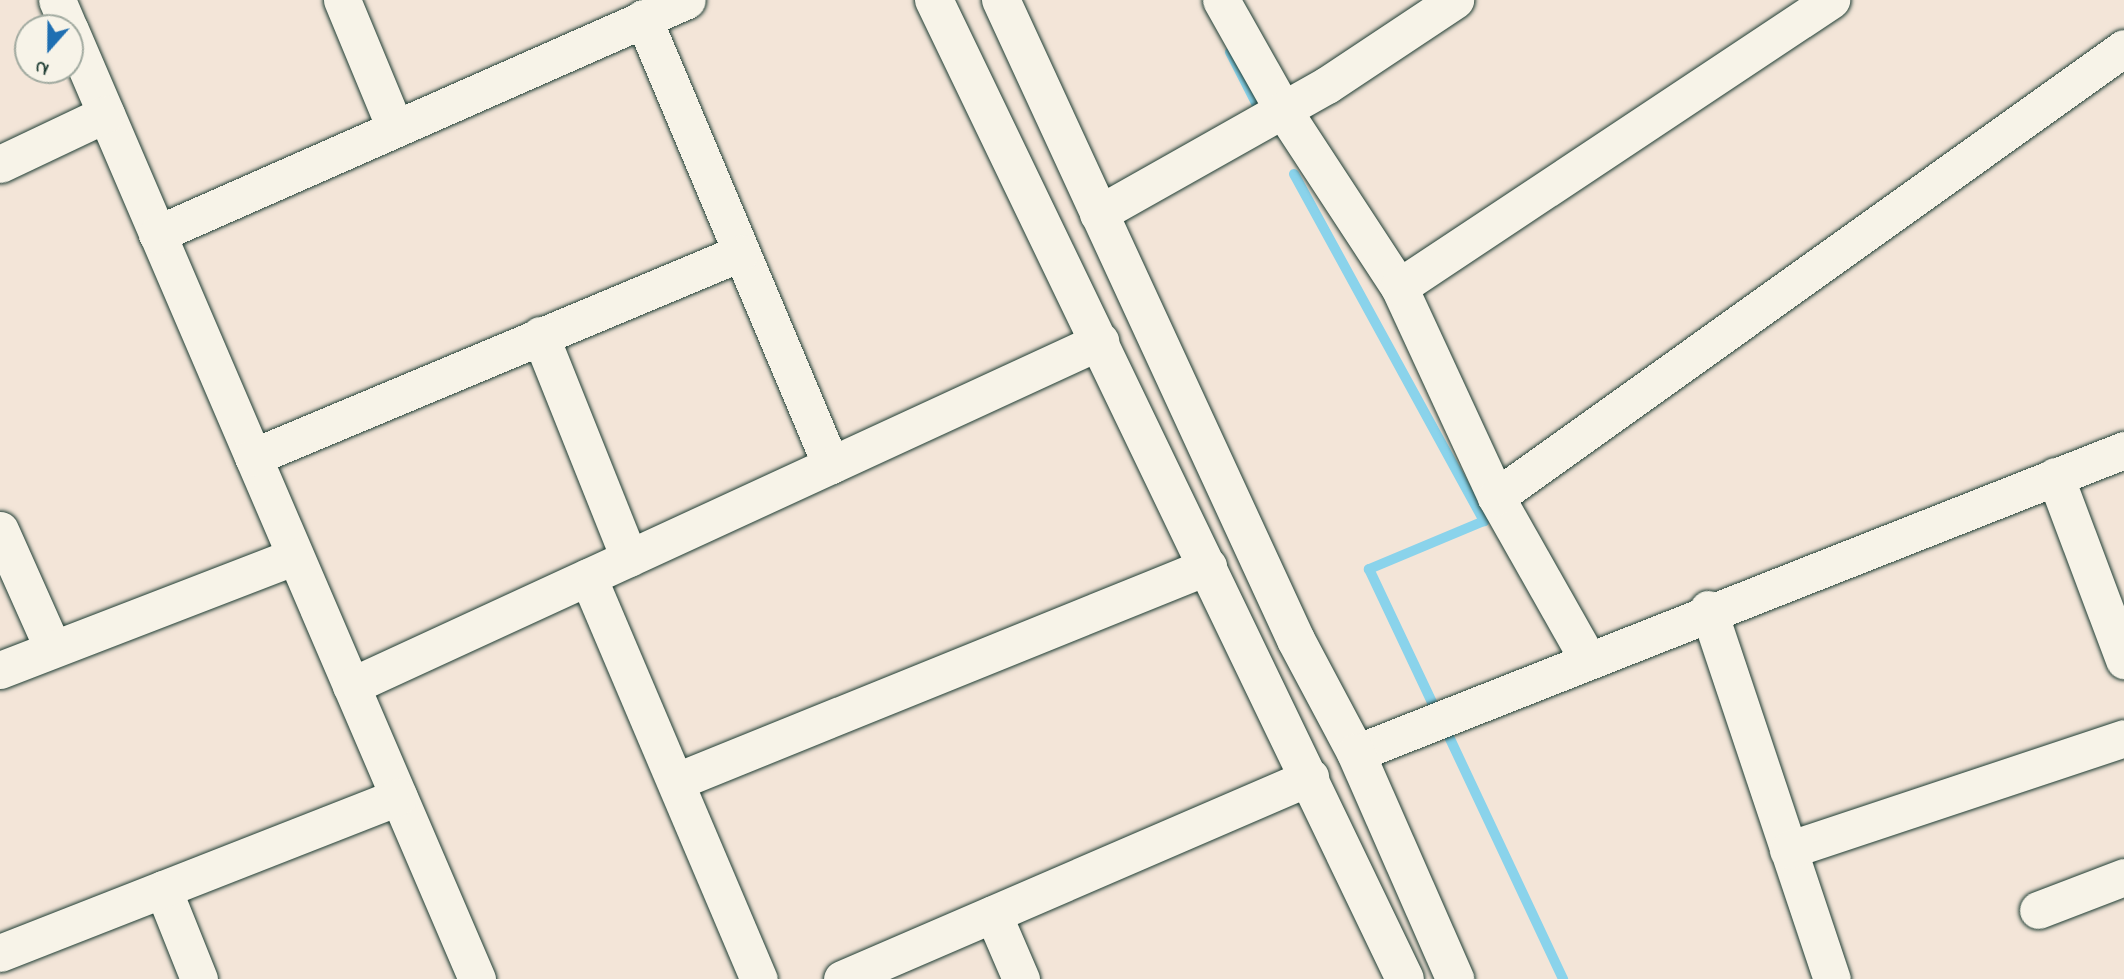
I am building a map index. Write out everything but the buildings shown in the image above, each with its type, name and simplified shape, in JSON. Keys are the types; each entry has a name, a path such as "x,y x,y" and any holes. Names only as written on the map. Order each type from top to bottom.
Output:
{"street":[{"path":"342,0 395,128"},
{"path":"158,234 687,0"},
{"path":"934,0 1405,979"},
{"path":"1221,0 1283,110 1399,287 1496,497 1587,658"},
{"path":"1098,214 1283,110 1455,0"},
{"path":"1399,287 1831,0"},
{"path":"1010,3 1098,214 1296,640 1356,753 1455,979"},
{"path":"643,18 831,466"},
{"path":"1496,497 2124,48"},
{"path":"84,63 477,979"},
{"path":"0,164 106,114"},
{"path":"253,457 540,335 740,254"},
{"path":"540,335 629,558"},
{"path":"351,686 1100,341"},
{"path":"1356,753 1707,609 2124,450"},
{"path":"2055,476 2124,660"},
{"path":"0,530 53,649"},
{"path":"0,670 295,556"},
{"path":"677,781 1208,566"},
{"path":"588,577 759,979"},
{"path":"1707,609 1832,979"},
{"path":"1253,659 1296,640"},
{"path":"1788,850 2124,738"},
{"path":"842,979 1310,777"},
{"path":"0,953 399,797"},
{"path":"2038,910 2124,877"},
{"path":"163,889 199,979"},
{"path":"993,914 1021,979"}],"waterway":[{"path":"1230,52 1257,105"},
{"path":"1294,174 1484,521 1369,569 1437,713"},
{"path":"1444,726 1563,979"}]}
